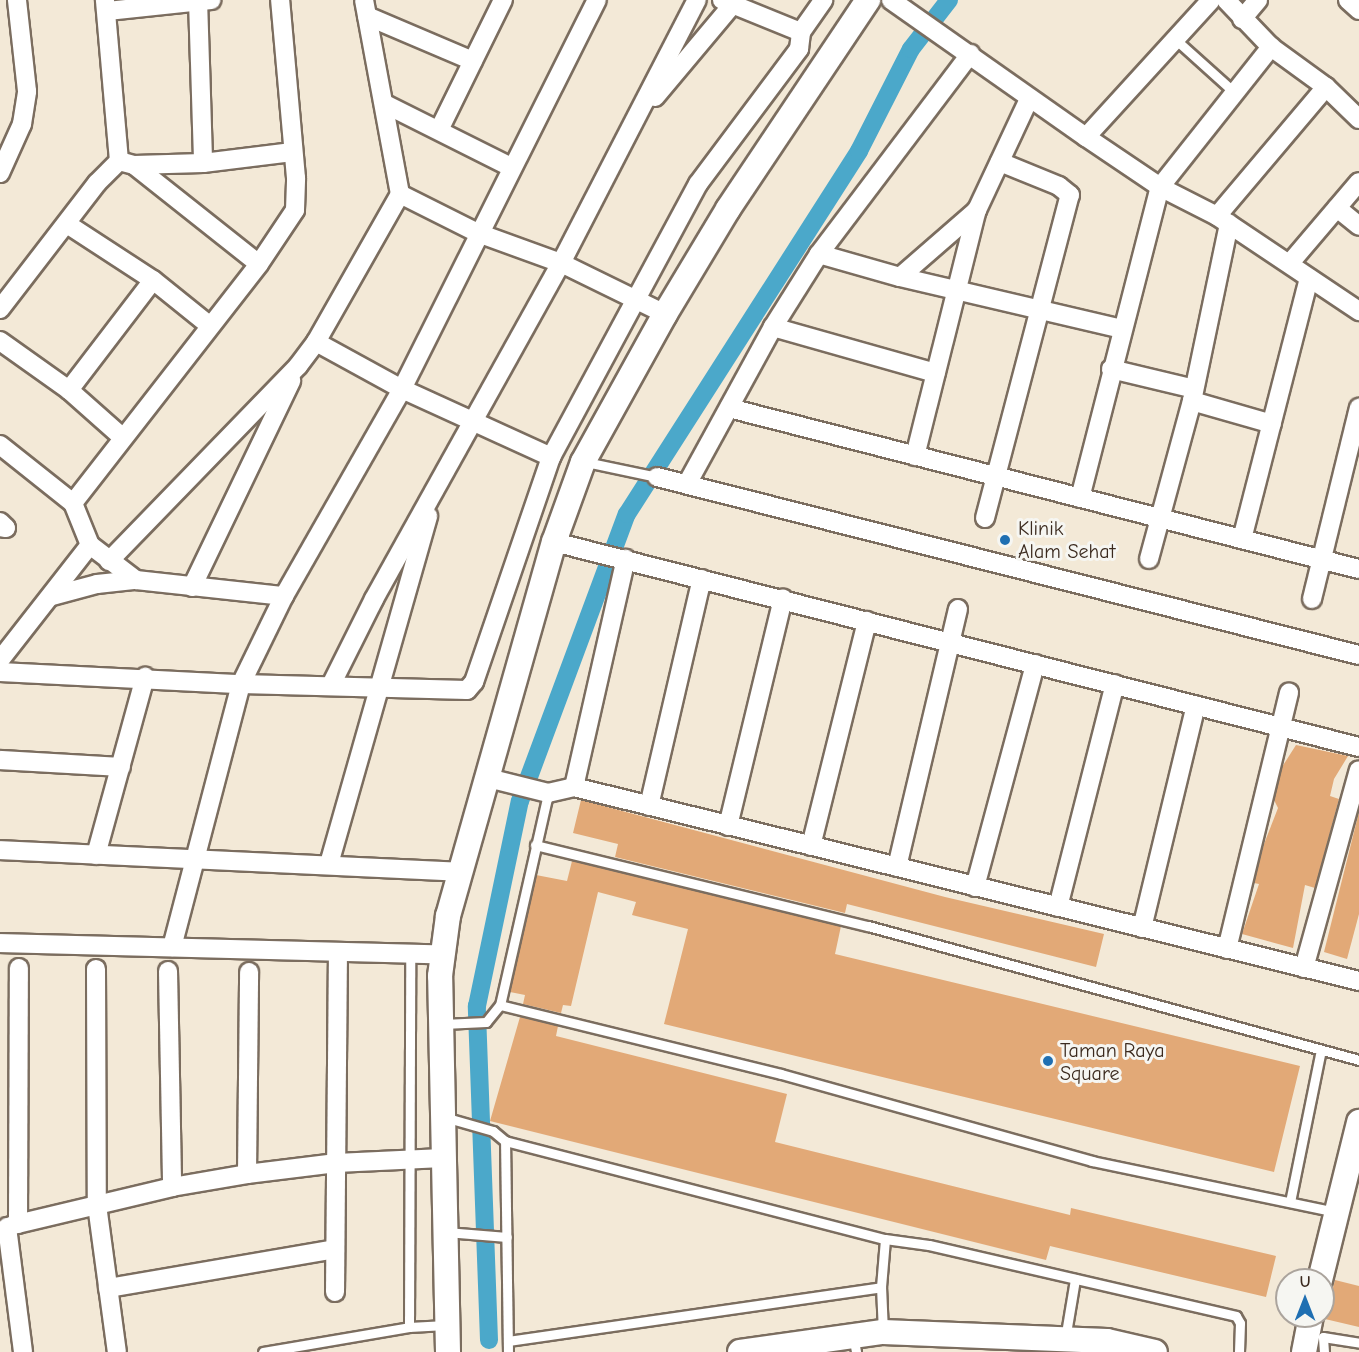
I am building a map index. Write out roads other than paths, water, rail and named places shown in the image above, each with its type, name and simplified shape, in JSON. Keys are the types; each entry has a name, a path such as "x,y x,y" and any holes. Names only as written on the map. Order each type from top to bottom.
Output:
{"street":[{"path":"0,173 22,124 27,91 17,0"},
{"path":"73,503 259,264 295,210 296,178 280,0"},
{"path":"439,130 503,0"},
{"path":"172,947 192,862 240,684 284,596 402,389 511,167 597,0"},
{"path":"331,685 374,599 434,497 472,420 561,263 697,0"},
{"path":"0,672 145,677 240,684 331,685 455,692 467,690 474,682 550,457 698,184 798,49 801,32 824,0"},
{"path":"448,1352 440,976 448,916 554,542 583,462 665,314 728,209 868,0"},
{"path":"891,0 970,54 1029,99 1160,187 1223,220 1359,311"},
{"path":"1086,137 1211,0"},
{"path":"1226,0 1242,19 1271,46 1326,87 1359,119"},
{"path":"1242,19 1258,0"},
{"path":"1348,0 1359,10"},
{"path":"203,163 202,1 106,6 126,163 259,264"},
{"path":"634,123 728,2 801,32"},
{"path":"366,8 473,62"},
{"path":"109,561 298,366 316,342 400,194 366,8"},
{"path":"1080,498 1121,328 1160,187 1271,46"},
{"path":"687,484 773,327 819,254 970,54"},
{"path":"1149,559 1193,395 1223,220 1326,87"},
{"path":"915,456 976,210 1029,99"},
{"path":"385,104 511,167"},
{"path":"0,309 97,183 126,163 203,163 292,152"},
{"path":"985,518 1070,195 1059,186 1000,162"},
{"path":"1290,263 1359,182"},
{"path":"400,194 478,233 561,263 637,297 665,314"},
{"path":"1337,208 1359,226"},
{"path":"900,277 976,210"},
{"path":"67,224 153,280 210,326"},
{"path":"819,254 956,291 1121,328"},
{"path":"1242,539 1309,278"},
{"path":"69,390 153,280"},
{"path":"773,327 936,373"},
{"path":"0,341 69,390 123,438"},
{"path":"316,342 402,389 550,457"},
{"path":"192,587 298,366"},
{"path":"1111,369 1193,395 1272,424"},
{"path":"729,408 1359,569"},
{"path":"1312,600 1359,408"},
{"path":"0,445 73,503 90,545 136,580"},
{"path":"657,477 1359,656"},
{"path":"329,864 382,687 434,497"},
{"path":"0,522 6,528 0,527"},
{"path":"554,542 1359,747"},
{"path":"0,660 90,545"},
{"path":"574,787 624,559"},
{"path":"649,806 702,579"},
{"path":"52,596 97,584 136,580 284,596"},
{"path":"728,826 783,600"},
{"path":"897,867 958,609"},
{"path":"811,846 867,621"},
{"path":"975,886 1035,664"},
{"path":"96,855 145,677"},
{"path":"1058,907 1115,684"},
{"path":"1227,949 1289,692"},
{"path":"1142,928 1196,705"},
{"path":"0,760 121,767"},
{"path":"1304,968 1359,770"},
{"path":"488,777 534,788 574,787 1359,981"},
{"path":"0,850 192,862 329,864 460,872"},
{"path":"0,943 338,954 444,955"},
{"path":"335,1292 338,954"},
{"path":"19,968 8,1135 9,1226 23,1352"},
{"path":"96,969 97,1205 117,1352"},
{"path":"168,971 172,1187"},
{"path":"247,1174 249,972"},
{"path":"1323,1268 1356,1148 1359,1123"},
{"path":"9,1226 172,1187 247,1174 336,1163 410,1162 443,1158"},
{"path":"108,1288 335,1249"},
{"path":"1304,1352 1309,1328"},
{"path":"740,1352 845,1345 883,1332 1155,1352"}],"lane":[{"path":"1175,39 1234,93"},
{"path":"583,462 623,468 657,477"},
{"path":"442,1024 467,1025 486,1022 500,1005 536,845 534,788"},
{"path":"536,845 868,926 1359,1060"},
{"path":"409,1326 410,954"},
{"path":"500,1005 782,1074 1092,1161 1337,1212"},
{"path":"1290,1202 1321,1050"},
{"path":"444,1117 493,1131 505,1141 885,1239 1236,1316 1240,1323 1239,1352"},
{"path":"505,1141 502,1236 508,1352"},
{"path":"446,1232 502,1236"},
{"path":"883,1332 881,1287 885,1239"},
{"path":"1060,1344 1075,1279"},
{"path":"508,1341 881,1287"},
{"path":"263,1352 409,1326 446,1324"},
{"path":"1324,1352 1323,1337 1359,1343"}],"waterway":[{"path":"489,1340 477,1006 520,801 627,514 859,151 911,49 949,0"}],"place":[{"name":"Klinik Alam Sehat","path":"1005,540"},
{"name":"Taman Raya Square","path":"1048,1061"}]}
